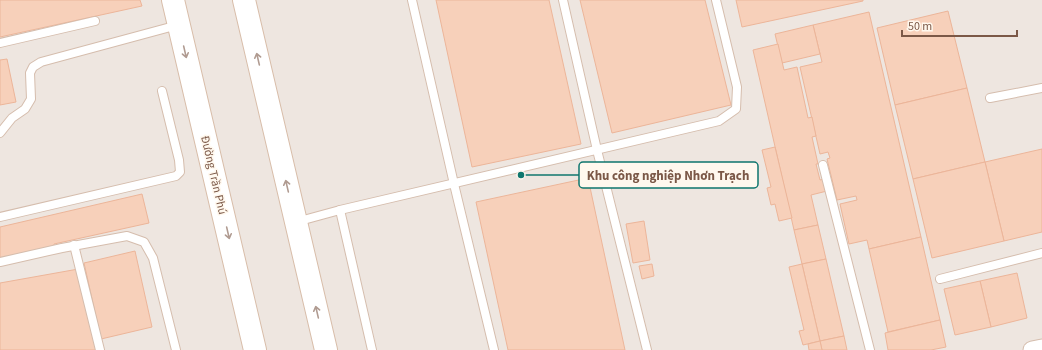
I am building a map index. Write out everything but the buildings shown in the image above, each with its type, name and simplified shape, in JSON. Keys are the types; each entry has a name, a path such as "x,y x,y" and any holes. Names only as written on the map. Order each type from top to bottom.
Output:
{"main road":[{"name":"Đường Trần Phú","path":"173,0 255,350"},
{"path":"244,0 326,350"}],"street":[{"path":"1032,350 1042,348"}],"lane":[{"path":"412,0 494,350"},
{"path":"563,0 597,150 647,350"},
{"path":"296,222 340,210 719,121 736,109 737,87 716,0"},
{"path":"0,43 95,21"},
{"path":"0,133 12,118 25,108 31,99 30,73 33,67 41,62 178,25"},
{"path":"990,98 1042,88"},
{"path":"0,217 176,176 180,172 179,160 162,92"},
{"path":"822,165 870,350"},
{"path":"340,210 372,350"},
{"path":"0,262 128,236 144,242 153,258 176,350"},
{"path":"74,246 100,350"},
{"path":"940,278 1042,253"}],"shaded area":[{"path":"0,0 1042,0 1042,350 0,350"}],"place":[{"name":"Khu công nghiệp Nhơn Trạch","path":"521,175"}]}
